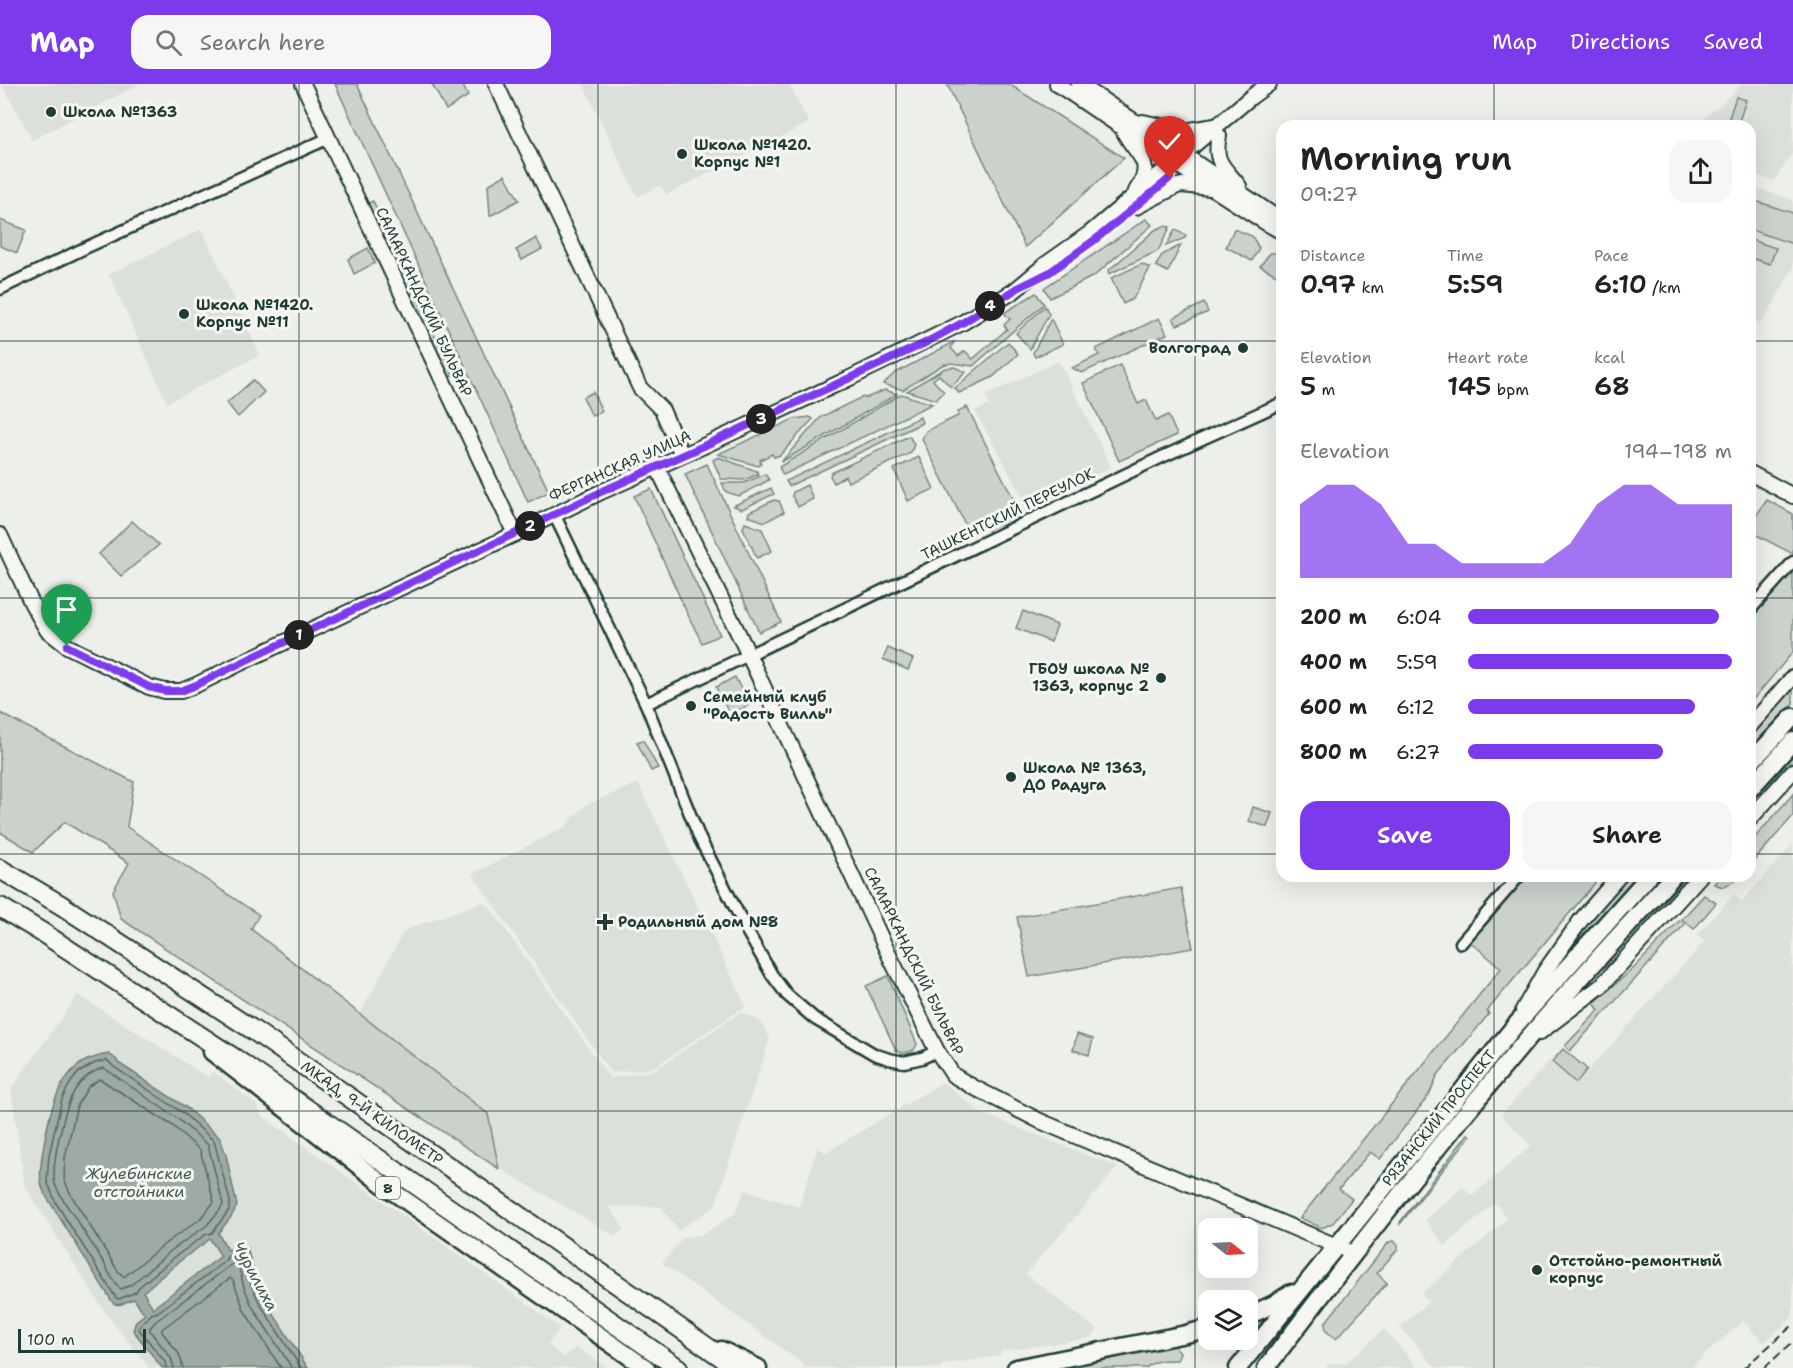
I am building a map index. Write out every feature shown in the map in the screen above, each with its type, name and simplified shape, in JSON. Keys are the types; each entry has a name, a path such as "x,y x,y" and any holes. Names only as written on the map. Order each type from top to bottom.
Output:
{"highway":[{"name":"МКАД, 9-Й КИЛОМЕТР","path":"0,869 71,911 253,1030 737,1368"},
{"path":"0,907 44,933 244,1064 678,1368"}],"main road":[{"path":"1756,757 1793,717"},
{"path":"1756,782 1793,741"},
{"name":"РЯЗАНСКИЙ ПРОСПЕКТ","path":"1238,1368 1513,1028 1644,882"},
{"name":"РЯЗАНСКИЙ ПРОСПЕКТ","path":"1266,1368 1353,1253 1521,1047 1668,882"},
{"name":"8","path":"141,996 288,1113 385,1186 646,1368"},
{"path":"1258,1311 1304,1285"},
{"path":"678,1328 758,1368"},
{"path":"1016,1368 1198,1330"}],"street":[{"name":"САМАРКАНДСКИЙ БУЛЬВАР","path":"303,84 514,534"},
{"path":"496,84 640,388 662,410 682,455"},
{"path":"1057,84 1127,124 1183,161 1247,196 1276,217"},
{"path":"1078,84 1127,124 1184,131 1218,131 1216,150 1219,162 1247,196"},
{"name":"ФЕРГАНСКАЯ УЛИЦА","path":"0,535 32,604 47,630 67,646 149,687 165,691 181,691 554,514 925,343 962,323 1018,288 1046,264 1133,203 1269,84"},
{"name":"ФЕРГАНСКАЯ УЛИЦА","path":"1218,131 1257,103 1275,84"},
{"path":"1127,124 1131,145 1141,156 1145,165 1145,173 1133,203"},
{"path":"0,289 85,248 329,138"},
{"path":"1183,161 1212,188 1276,229"},
{"path":"1133,203 1182,185 1212,188"},
{"name":"ТАШКЕНТСКИЙ ПЕРЕУЛОК","path":"646,704 1162,457 1276,406"},
{"name":"САМАРКАНДСКИЙ БУЛЬВАР","path":"657,467 749,655 936,1051 953,1075 1040,1121 1353,1253"},
{"path":"1756,476 1793,496"},
{"path":"554,514 646,704 700,839 759,955 772,975 787,995 823,1024 860,1046 889,1059 904,1062 913,1061 936,1051"},
{"path":"1756,603 1793,562"},
{"path":"1756,719 1793,677"},
{"path":"1756,812 1793,771"},
{"path":"1461,943 1514,882"},
{"path":"1513,1028 1545,971 1575,929 1614,882"},
{"path":"1521,1047 1601,986 1695,882"}],"shaded area":[{"name":"Школа №1363","path":"2,84 140,84 32,140"},
{"path":"335,84 357,84 549,492 528,502"},
{"path":"432,84 462,84 468,96 446,110"},
{"name":"Школа №1420. Корпус №1","path":"583,84 789,84 809,123 666,195 661,185 637,197"},
{"path":"947,84 1009,84 1124,158 1025,247"},
{"path":"1743,84 1793,84 1793,153 1774,181 1756,176 1756,120 1703,120"},
{"path":"1736,97 1746,100 1739,120 1728,120"},
{"path":"505,175 519,200 490,216 488,185"},
{"path":"1756,188 1793,200 1793,268 1763,322 1756,322"},
{"path":"373,201 453,375 448,378 362,206"},
{"path":"1756,201 1793,213 1793,244 1756,232"},
{"path":"1146,219 1152,225 1094,276 1050,298 1044,288"},
{"path":"0,220 26,230 17,253 0,246"},
{"path":"1164,226 1170,227 1158,251 1109,274 1108,271 1155,230"},
{"name":"Школа №1420. Корпус №11","path":"202,229 260,355 167,403 109,274"},
{"path":"1234,229 1252,236 1259,248 1252,261 1226,247"},
{"path":"1175,230 1186,235 1185,238 1166,246"},
{"path":"536,238 542,249 522,260 516,250"},
{"path":"1756,242 1776,248 1770,264 1756,260"},
{"path":"1181,245 1168,272 1156,266 1162,255"},
{"path":"368,248 375,263 354,274 348,259"},
{"path":"1270,253 1276,253 1276,275 1260,266"},
{"path":"1142,264 1150,268 1133,299 1123,304 1111,278"},
{"path":"1036,293 1044,304 973,366 951,363 942,365 903,390 883,384 895,373 954,342 951,348 958,356 965,351 973,359 1007,329 1004,325 1010,319 1004,313"},
{"path":"1204,303 1208,312 1177,325 1173,318"},
{"path":"1045,306 1049,314 1030,349 1016,333"},
{"path":"1159,318 1167,334 1082,373 1072,368 1099,355 1096,349"},
{"path":"1051,319 1063,344 1035,357 1033,353"},
{"path":"1008,342 1018,354 993,377 959,393 955,388"},
{"path":"1059,361 1111,467 1028,507 975,411 989,405 986,395"},
{"path":"1120,365 1138,404 1146,400 1156,421 1168,415 1177,435 1119,461 1083,383"},
{"path":"954,367 966,372 951,387 939,375 933,380 944,392 936,400 907,391 945,368"},
{"path":"253,380 264,392 238,417 227,403"},
{"path":"885,390 897,394 781,462 821,417 862,397 866,398"},
{"path":"593,392 602,411 592,416 583,397"},
{"path":"901,394 932,404 783,475 779,467"},
{"path":"967,407 1022,516 989,532 984,521 979,521 977,530 969,532 922,439 926,431 958,416 958,412"},
{"path":"810,417 813,419 780,455 774,457 772,454 760,460 761,464 758,466 718,454 794,419"},
{"path":"920,417 922,423 789,486 786,481"},
{"path":"909,436 914,444 911,453 848,482 845,476 834,483 830,476 831,473"},
{"path":"718,457 757,471 758,474 745,480 721,479 713,460"},
{"path":"919,457 934,489 908,501 894,469"},
{"path":"707,464 781,622 759,632 685,474"},
{"path":"765,474 769,480 739,496 726,492 722,483 744,483"},
{"path":"807,485 813,499 798,507 792,496 793,492"},
{"path":"771,488 774,494 742,509 733,506"},
{"path":"651,489 720,635 702,643 634,496"},
{"path":"774,500 779,501 784,512 765,522 748,516 749,512"},
{"path":"1767,500 1793,514 1793,554 1756,535 1756,516"},
{"path":"132,521 159,545 121,576 99,554"},
{"path":"745,523 762,529 772,551 757,558 743,528"},
{"path":"1793,563 1793,652 1756,696 1756,606"},
{"path":"1023,611 1057,625 1051,642 1016,628"},
{"path":"888,648 913,659 908,670 883,659"},
{"path":"735,677 749,705 730,715 716,687"},
{"path":"1793,689 1793,704 1756,745 1756,731"},
{"path":"0,713 134,782 127,827 259,915 251,929 488,1114 499,1169 121,919 113,891 129,863 65,822 33,852 0,832"},
{"path":"643,740 658,768 651,771 637,742"},
{"path":"1793,755 1793,763 1756,804 1756,796"},
{"name":"Родильный дом №8","path":"638,783 746,1006 653,1068 611,1073 472,874 565,827 584,806"},
{"path":"1793,794 1793,816 1756,858 1756,836"},
{"path":"1253,807 1272,813 1267,827 1249,821"},
{"path":"1793,844 1793,1317 1764,1343 1743,1321 1690,1368 1436,1368 1400,1327 1428,1302 1421,1294 1508,1218 1495,1203 1445,1246 1425,1220 1463,1187 1472,1196 1531,1146 1501,1115 1549,1061 1576,1084 1704,942 1697,935 1734,894 1742,901"},
{"path":"1517,882 1596,882 1487,1011 1489,1014 1437,1076 1429,1095 1380,1159 1370,1152 1339,1189 1352,1199 1333,1223 1322,1228 1300,1218 1501,968 1467,939"},
{"path":"1622,882 1634,882 1571,949 1587,922"},
{"path":"1679,882 1688,882 1636,940 1596,973"},
{"path":"1716,882 1733,882 1723,887 1714,884"},
{"path":"1181,888 1193,948 1029,977 1017,917"},
{"path":"1704,895 1716,903 1694,929 1682,919"},
{"path":"482,902 489,906 610,1078 655,1070 741,1012 760,1021 770,1038 715,1206 678,1231 661,1207 609,1206 624,1229 615,1236 500,1169 488,1114 359,1016 403,933 410,928"},
{"path":"1680,920 1685,924 1570,1051 1565,1046 1599,1010 1594,1003 1635,967"},
{"path":"888,976 917,1044 914,1050 909,1052 902,1053 896,1050 866,986"},
{"path":"78,995 208,1077 213,1071 257,1105 262,1116 532,1307 560,1328 548,1345 564,1357 576,1347 608,1368 149,1368 109,1318 25,1187 11,1089"},
{"path":"1077,1034 1093,1039 1089,1055 1073,1050"},
{"path":"1563,1049 1587,1069 1576,1083 1552,1062"},
{"path":"943,1082 981,1113 1118,1167 1026,1274 1098,1330 1091,1338 1002,1351 998,1356 942,1365 940,1368 804,1368 802,1363 662,1263 683,1237 702,1235 734,1214 745,1190 799,1207 818,1146 825,1153"},
{"path":"1468,1134 1470,1136 1400,1224 1400,1222"},
{"path":"1394,1241 1398,1249 1377,1273 1387,1283 1336,1339 1326,1331 1325,1323 1389,1242"},
{"path":"1268,1314 1258,1326 1258,1318"},
{"path":"1384,1329 1418,1368 1327,1368 1327,1364 1346,1363"},
{"path":"1172,1343 1180,1352 1178,1360 1157,1362 1146,1368 1047,1368"}],"water":[{"name":"Жулебинские отстойники","path":"109,1054 117,1062 187,1108 220,1138 237,1206 218,1233 228,1250 240,1245 247,1248 264,1299 308,1368 162,1368 133,1330 136,1321 145,1314 134,1299 121,1304 113,1303 46,1196 40,1175 48,1126 60,1088 69,1074 79,1065 91,1058","holes":["210,1239 221,1256 153,1308 143,1292"]}],"railway":[{"path":"1744,1368 1793,1325"},
{"path":"1764,1368 1793,1342"}],"place":[{"name":"Школа №1363","path":"51,112"},
{"name":"Школа №1420. Корпус №1","path":"682,154"},
{"name":"Школа №1420. Корпус №11","path":"184,314"},
{"name":"Волгоград","path":"1243,348"},
{"name":"ГБОУ школа № 1363, корпус 2","path":"1161,678"},
{"name":"Семейный клуб \"Радость Вилль\"","path":"691,706"},
{"name":"Школа № 1363, ДО Радуга","path":"1011,777"},
{"name":"Родильный дом №8","path":"605,922"},
{"name":"Отстойно-ремонтный корпус","path":"1537,1270"}],"route":[{"path":"67,646 149,687 165,691 181,691 196,685 603,491 925,343 1018,288 1050,272 1096,239 1170,178"}],"water label":[{"name":"Чурилиха","path":"256,1276"}]}
